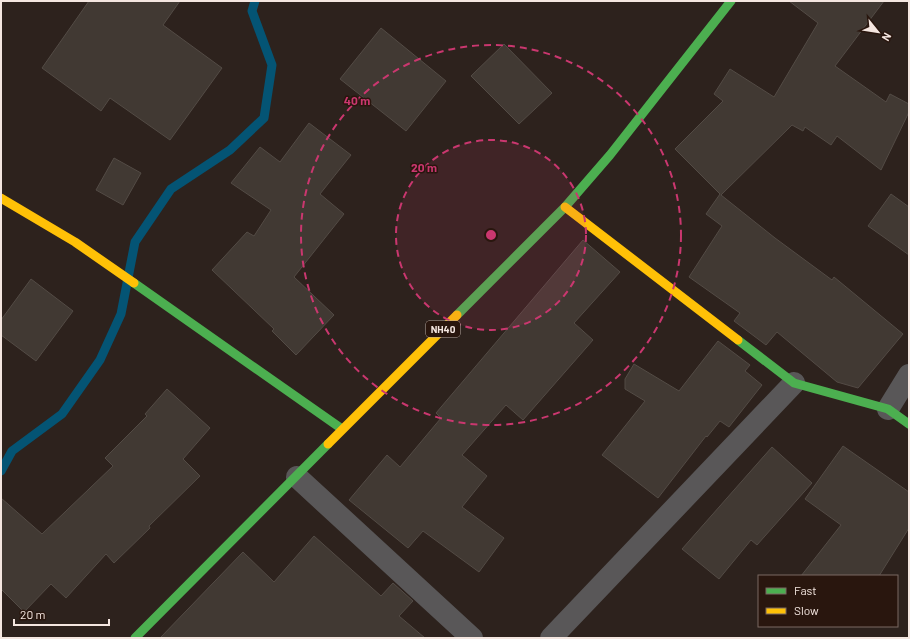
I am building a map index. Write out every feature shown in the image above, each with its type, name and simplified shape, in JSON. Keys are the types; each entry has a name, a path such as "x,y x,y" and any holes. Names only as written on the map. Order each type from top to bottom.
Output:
{"main road":[{"name":"NH40","path":"135,638 565,207 610,155 730,1"},
{"path":"1,198 75,242 112,267 342,429"},
{"path":"565,207 794,384 888,409 909,424"}],"street":[{"path":"888,409 909,375"},
{"path":"551,638 794,384"},
{"path":"297,477 472,638"}],"building":[{"path":"89,1 180,1 163,25 222,68 170,140 110,98 101,111 42,68"},
{"path":"789,1 884,1 835,66 886,102 890,94 909,104 909,112 881,170 837,136 831,145 805,127 803,131 792,125 721,195 775,238 832,280 834,277 903,334 858,388 837,382 777,332 766,345 734,321 740,313 689,277 722,226 706,214 720,194 675,149 723,101 714,94 730,69 774,97 818,23"},
{"path":"381,28 446,81 406,131 340,79"},
{"path":"504,44 552,93 519,124 471,76"},
{"path":"309,123 351,155 320,194 344,214 294,277 334,315 296,355 272,331 274,329 212,270 247,232 254,236 271,210 231,183 260,147 280,162"},
{"path":"114,158 141,173 123,205 96,190"},
{"path":"891,194 909,207 909,255 868,226"},
{"path":"583,240 620,272 574,323 593,340 523,420 506,405 462,455 487,476 462,507 504,538 479,572 423,531 408,548 349,500 387,455 400,467 441,418 436,413"},
{"path":"31,279 73,311 36,361 1,335 1,320"},
{"path":"718,341 750,365 745,371 762,385 729,427 720,421 707,437 706,436 658,498 602,455 645,401 625,389 625,379 634,364 679,391"},
{"path":"167,389 210,428 183,459 200,476 114,563 106,554 66,598 51,584 24,612 1,589 1,498 42,534 113,466 105,458 147,416 145,414"},
{"path":"843,446 909,492 909,528 880,575 802,575 841,525 805,499"},
{"path":"772,447 812,483 757,545 751,540 719,579 682,549"},
{"path":"314,536 381,596 393,583 413,601 399,616 425,638 160,638 243,552 274,582"}],"waterway":[{"path":"1,471 12,451 62,414 100,360 121,314 135,242 171,189 230,150 264,118 272,65 252,11 255,1"}],"traffic: fast":[{"path":"457,315 565,207 610,155 731,1"},
{"path":"134,283 342,429"},
{"path":"738,340 794,383 888,409 909,424"},
{"path":"135,638 328,444"}],"traffic: slow":[{"path":"1,198 75,242 134,283"},
{"path":"565,207 738,340"},
{"path":"328,444 457,315"}]}
